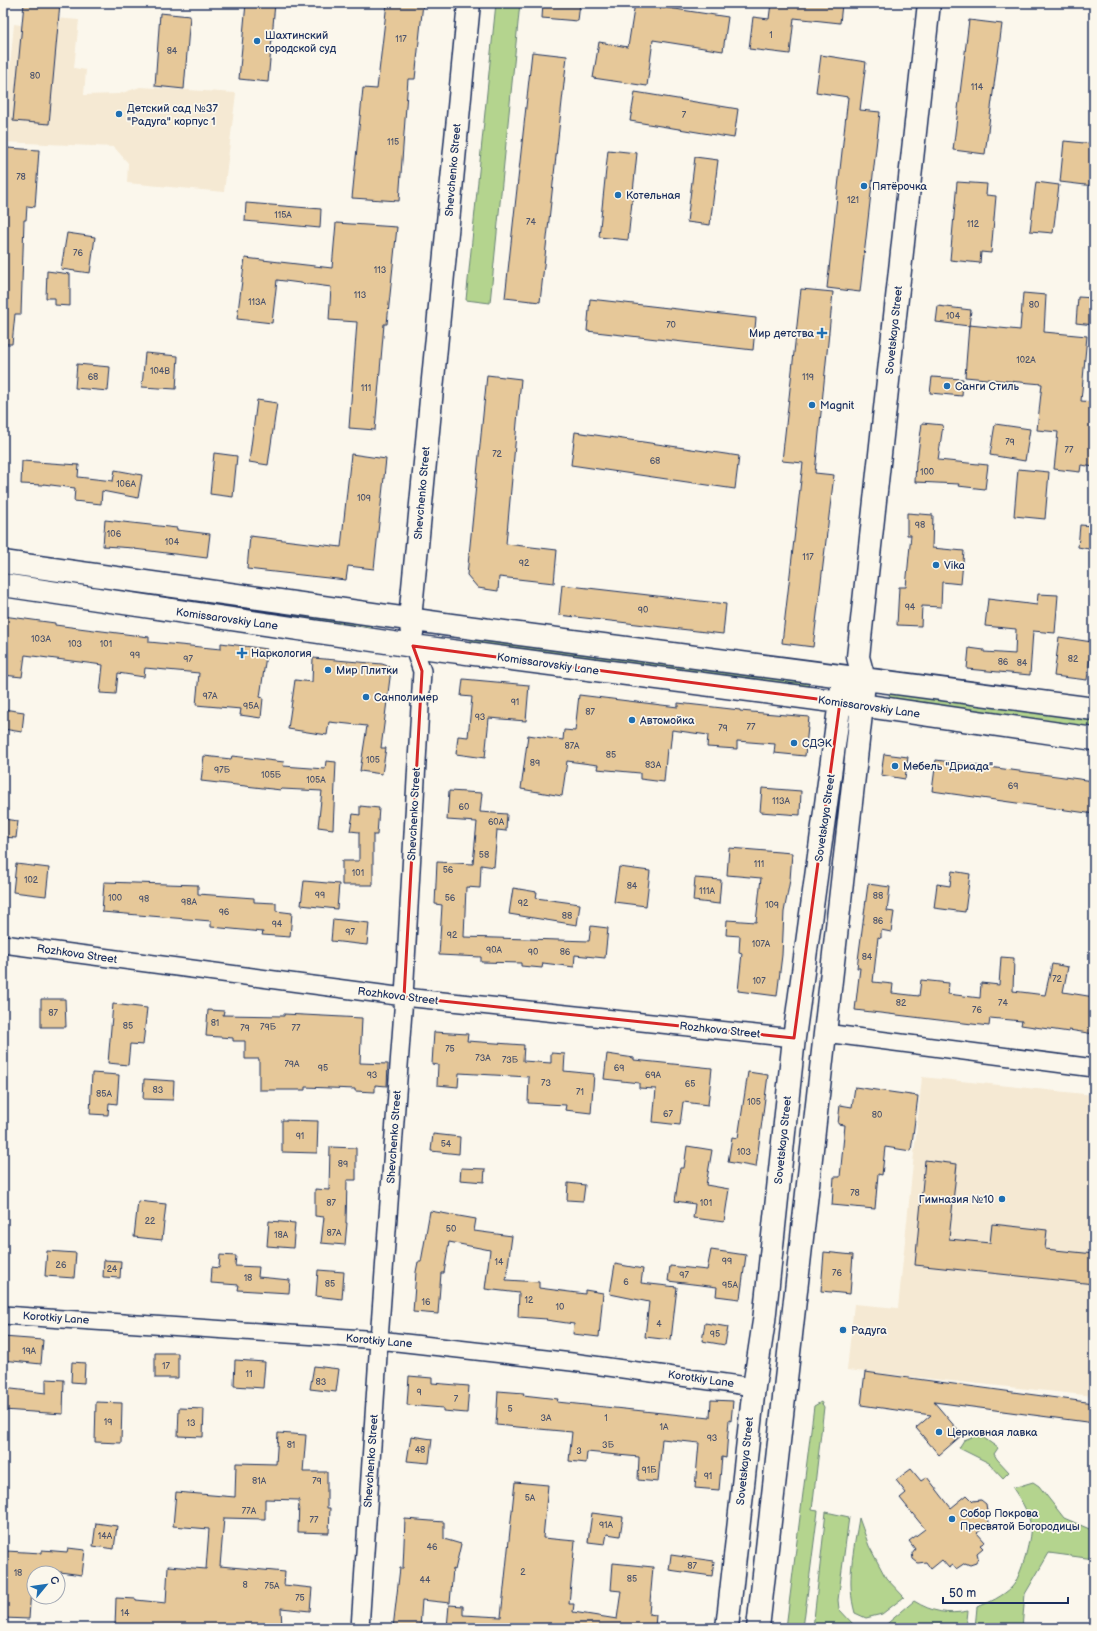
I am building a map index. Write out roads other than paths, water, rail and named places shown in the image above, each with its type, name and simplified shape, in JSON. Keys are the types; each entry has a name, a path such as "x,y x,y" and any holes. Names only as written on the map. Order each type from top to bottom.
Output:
{"main road":[{"name":"Shevchenko Street","path":"413,646 410,619 469,3"},
{"name":"Sovetskaya Street","path":"727,1628 754,1387 764,1321 794,1038 840,702 854,678 858,657 929,3"},
{"path":"3,562 410,619 1094,709"},
{"name":"Komissarovskiy Lane","path":"3,585 413,646 862,705 1094,739"},
{"name":"Sovetskaya Street","path":"758,1628 862,705 854,678"}],"street":[{"name":"Shevchenko Street","path":"360,1628 404,997 422,671 413,646"},
{"name":"Rozhkova Street","path":"3,944 404,997 794,1038"},
{"path":"825,1033 1094,1068"},
{"name":"Korotkiy Lane","path":"3,1314 379,1340 572,1362 754,1387"}],"place":[{"name":"Шахтинский городской суд","path":"257,41"},
{"name":"Детский сад №37 \"Радуга\" корпус 1","path":"119,114"},
{"name":"Пятёрочка","path":"864,186"},
{"name":"Котельная","path":"618,195"},
{"name":"Мир детства","path":"822,333"},
{"name":"Санги Стиль","path":"947,386"},
{"name":"Magnit","path":"812,405"},
{"name":"Vika","path":"936,565"},
{"name":"Наркология","path":"242,653"},
{"name":"Мир Плитки","path":"328,670"},
{"name":"Санполимер","path":"366,697"},
{"name":"Автомойка","path":"632,720"},
{"name":"СДЭК","path":"794,743"},
{"name":"Мебель \"Дриада\"","path":"895,766"},
{"name":"Гимназия №10","path":"1002,1199"},
{"name":"Радуга","path":"843,1330"},
{"name":"Церковная лавка","path":"939,1432"},
{"name":"Собор Покрова Пресвятой Богородицы","path":"952,1519"}]}
